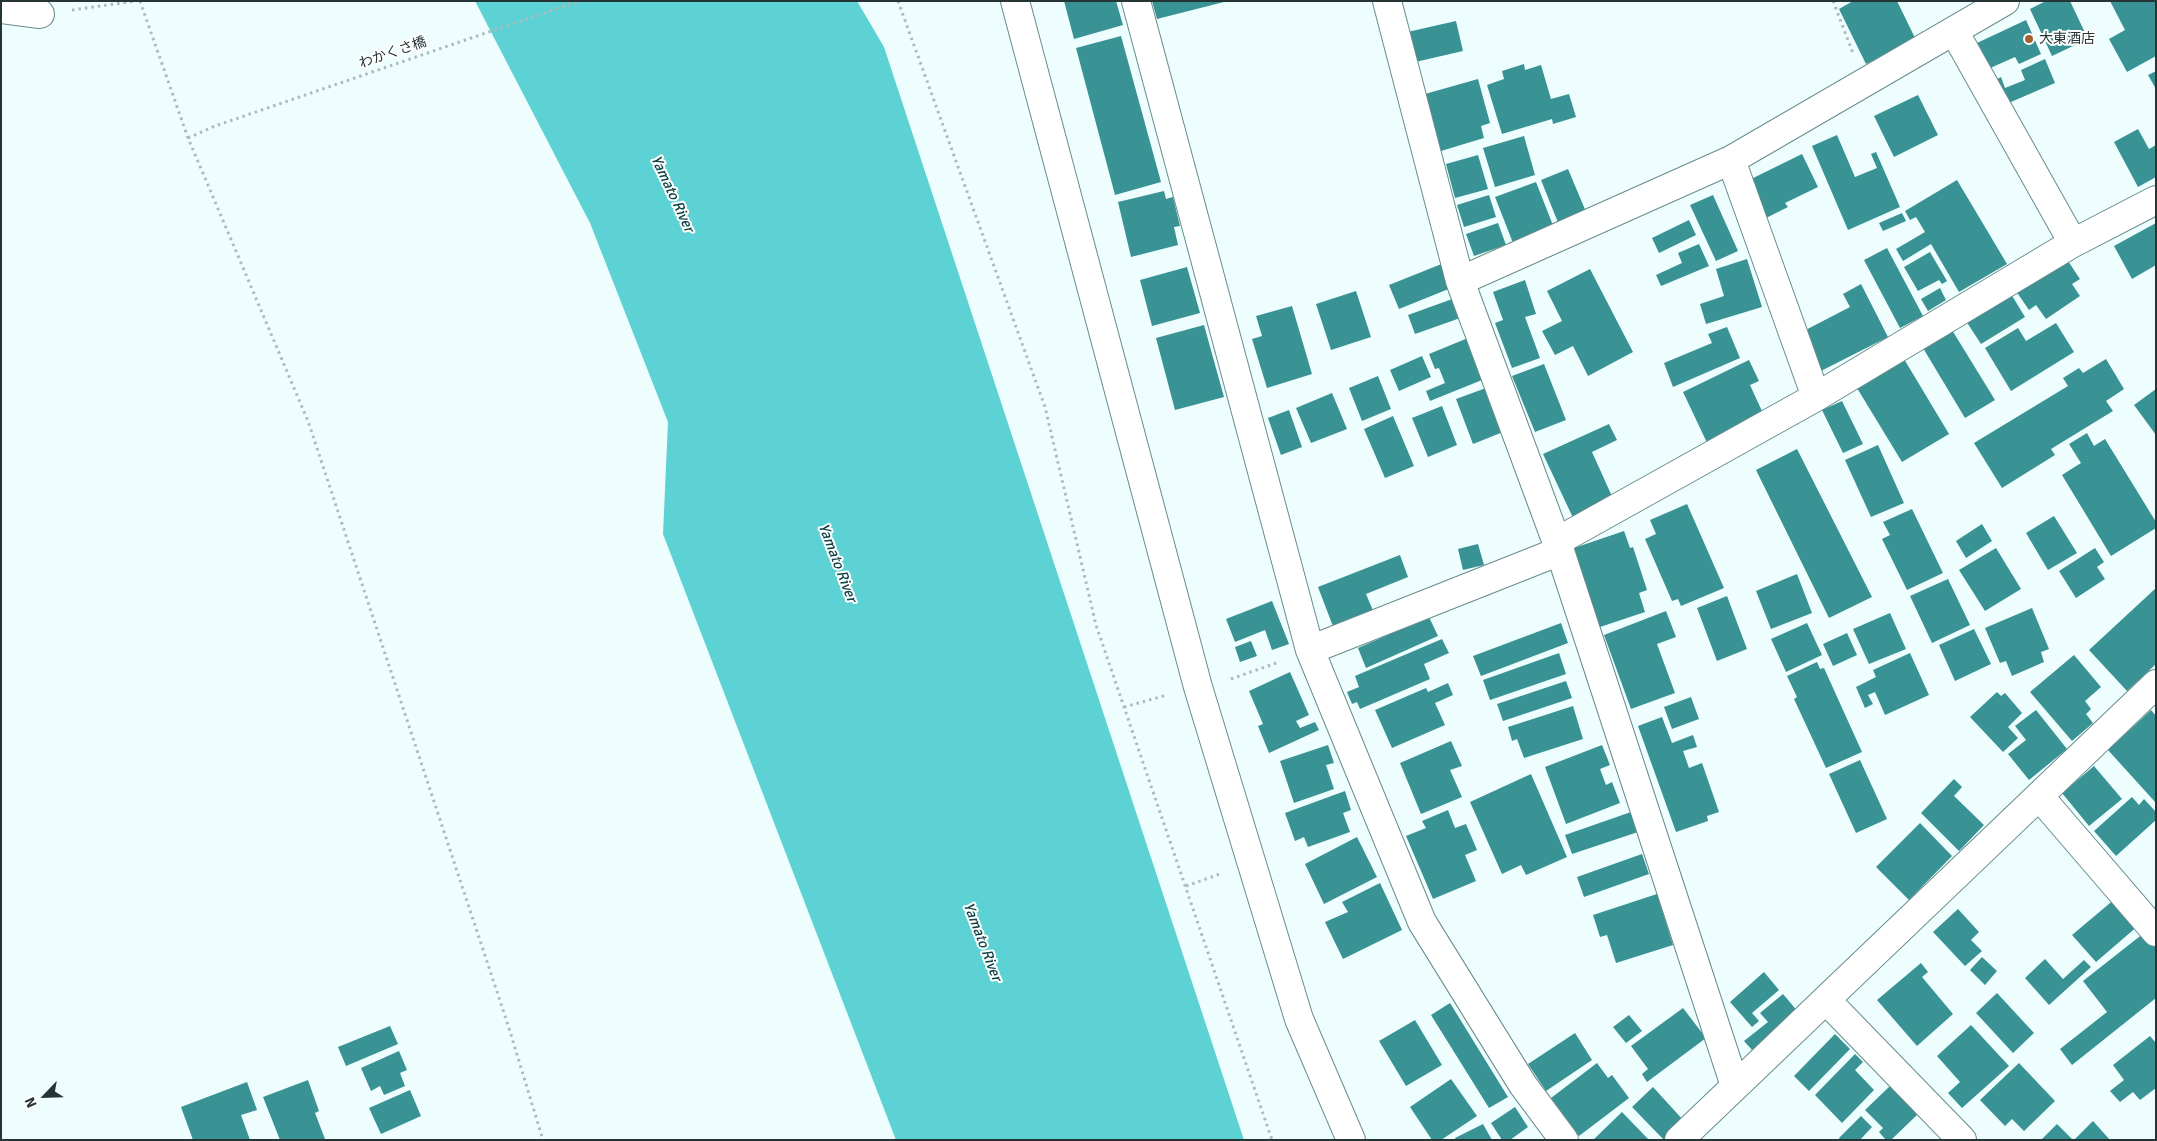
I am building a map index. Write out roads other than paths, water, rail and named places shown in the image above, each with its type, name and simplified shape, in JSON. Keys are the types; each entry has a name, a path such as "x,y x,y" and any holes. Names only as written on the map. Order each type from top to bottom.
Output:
{"street":[{"path":"1015,1 1198,687 1299,1018 1351,1140"},
{"path":"1136,1 1310,650 1422,922 1523,1086 1564,1140"},
{"path":"1387,1 1460,281 1558,546 1735,1086"},
{"path":"1460,281 1731,160 1864,81 2005,1"},
{"path":"1,9 40,14"},
{"path":"1954,30 2073,243"},
{"path":"1731,160 1816,397"},
{"path":"1310,650 1558,546 1816,397 2073,243 2156,200"},
{"path":"1679,1140 2156,684"},
{"path":"2039,796 2156,932"},
{"path":"1826,1000 1962,1140"}],"water":[{"name":"Yamato River","path":"475,1 857,1 884,47 1244,1140 896,1140 663,534 668,422 590,223"}],"place":[{"name":"大東酒店","path":"2029,39"}]}
